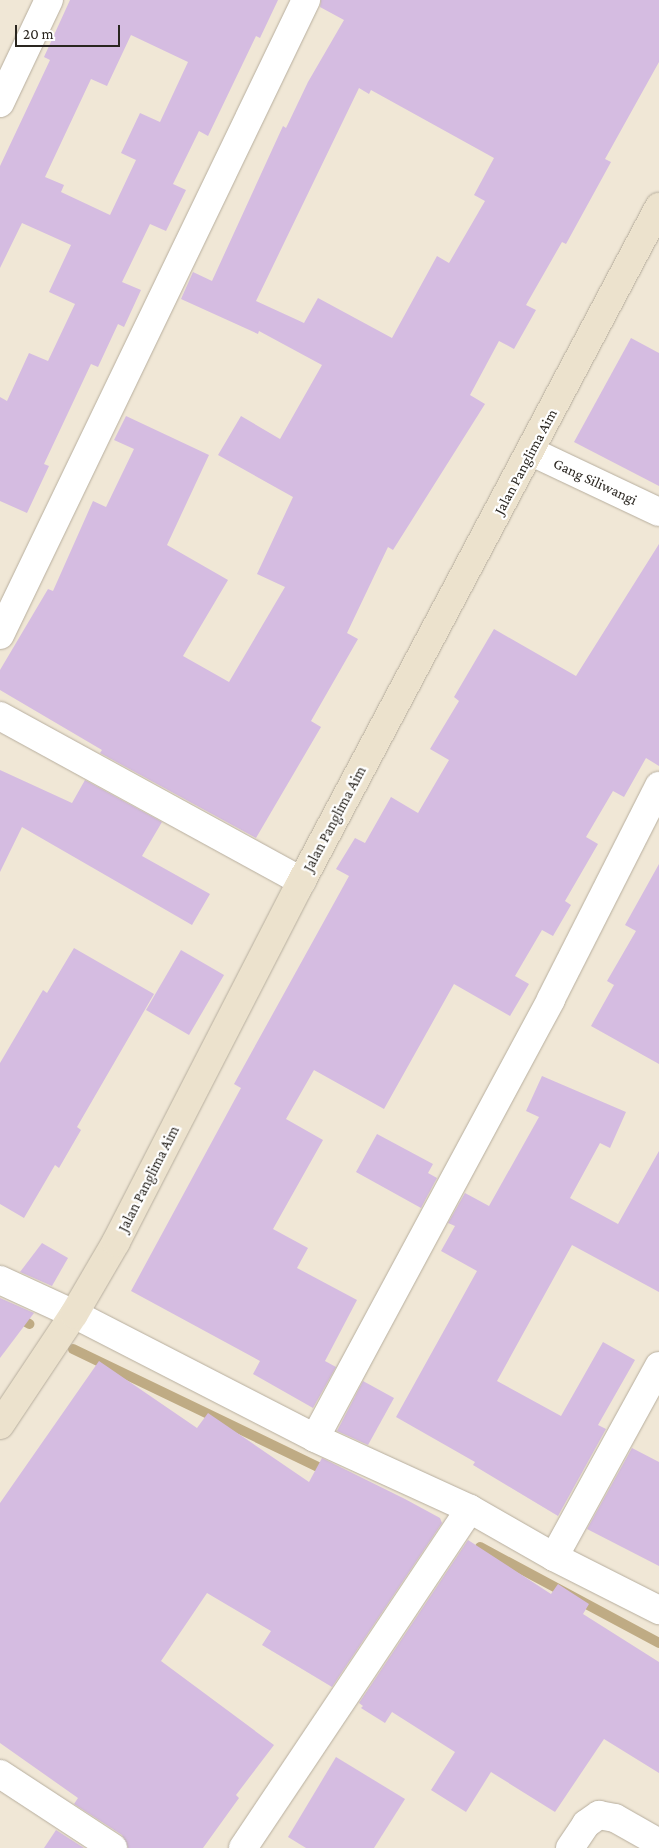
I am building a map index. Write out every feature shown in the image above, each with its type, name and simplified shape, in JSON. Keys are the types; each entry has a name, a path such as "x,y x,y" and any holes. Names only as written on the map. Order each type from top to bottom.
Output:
{"street":[{"path":"0,103 49,0"},
{"path":"0,635 306,0"},
{"name":"Jalan Panglima Aim","path":"0,1424 74,1314 116,1242 302,881 532,452 659,207"},
{"name":"Gang Siliwangi","path":"532,452 659,512"},
{"path":"0,716 302,881"},
{"path":"316,1438 552,999 659,786"},
{"path":"0,1280 74,1314 316,1438 470,1508 554,1557 659,1610"},
{"path":"554,1557 659,1366"},
{"path":"243,1848 470,1508"},
{"path":"0,1774 112,1848"},
{"path":"570,1848 586,1824 599,1815 614,1818 659,1843"}],"building":[{"path":"70,0 278,0 260,38 256,36 208,136 199,131 173,184 186,190 166,231 150,224 122,282 141,290 124,327 118,324 98,367 91,364 44,464 49,466 27,513 0,501 0,397 7,401 29,353 48,361 75,304 49,292 71,245 22,223 0,268 0,166 50,60 44,57","holes":["131,35 188,62 160,122 140,113 121,153 136,160 110,215 61,192 64,185 45,177 91,79 107,86"]},
{"path":"321,0 659,0 659,62 605,159 611,162 566,244 562,242 526,305 536,310 514,349 499,341 470,395 485,404 393,550 388,547 347,633 358,639 311,721 321,727 256,838 100,753 102,750 0,690 0,670 48,589 53,591 93,501 106,507 134,449 114,440 126,416 209,455 167,545 228,580 183,656 229,682 285,587 257,574 293,497 218,455 241,416 280,439 322,365 259,331 258,334 181,299 193,272 212,281 283,126 286,128 308,82 344,20 320,7","holes":["359,88 369,94 371,90 494,158 474,195 485,201 449,263 437,256 392,338 318,298 304,323 256,301"]},
{"path":"631,338 659,353 659,486 574,442"},
{"path":"659,544 659,766 646,758 624,797 613,791 586,837 598,844 565,901 571,905 553,936 542,930 515,976 529,984 510,1016 454,984 384,1109 314,1070 286,1119 323,1140 273,1229 308,1248 297,1268 357,1300 325,1361 336,1367 313,1408 253,1374 260,1361 131,1291 241,1088 234,1084 349,876 336,869 355,838 365,843 391,797 418,813 449,760 430,749 459,701 454,697 494,629 576,676"},
{"path":"0,770 72,803 85,780 162,822 142,856 210,894 192,925 22,827 0,872"},
{"path":"659,864 659,1064 591,1026 614,985 607,981 636,931 625,925"},
{"path":"74,948 154,994 77,1127 81,1130 59,1168 55,1165 24,1218 0,1204 0,1063 43,990 47,993"},
{"path":"181,950 224,975 189,1035 146,1010"},
{"path":"542,1076 626,1112 610,1148 600,1143 570,1198 618,1224 659,1151 659,1292 572,1245 497,1381 561,1416 603,1342 635,1360 598,1425 606,1429 558,1516 473,1465 475,1462 396,1417 477,1271 441,1251 455,1226 448,1223 465,1193 489,1206 539,1117 526,1111"},
{"path":"377,1134 433,1164 428,1173 437,1178 421,1208 356,1172"},
{"path":"42,1243 68,1258 52,1286 20,1272"},
{"path":"0,1298 34,1313 0,1358"},
{"path":"99,1361 197,1428 208,1413 309,1482 322,1458 405,1499 440,1518 442,1523 332,1687 262,1645 271,1631 207,1593 161,1661 274,1745 236,1795 239,1798 203,1848 128,1848 122,1835 74,1804 78,1798 0,1743 0,1503"},
{"path":"363,1381 394,1398 368,1445 337,1431"},
{"path":"632,1448 659,1462 659,1566 587,1529"},
{"path":"468,1540 551,1594 558,1584 589,1604 583,1614 659,1662 659,1773 604,1739 555,1812 491,1772 466,1812 431,1790 455,1752 392,1712 385,1723 361,1708 363,1706 359,1703"},
{"path":"336,1757 405,1799 374,1848 306,1848 288,1837"},
{"path":"56,1830 84,1848 44,1848"}],"waterway":[{"path":"0,1307 30,1324"},
{"path":"73,1349 329,1472"},
{"path":"480,1547 659,1643"}]}
